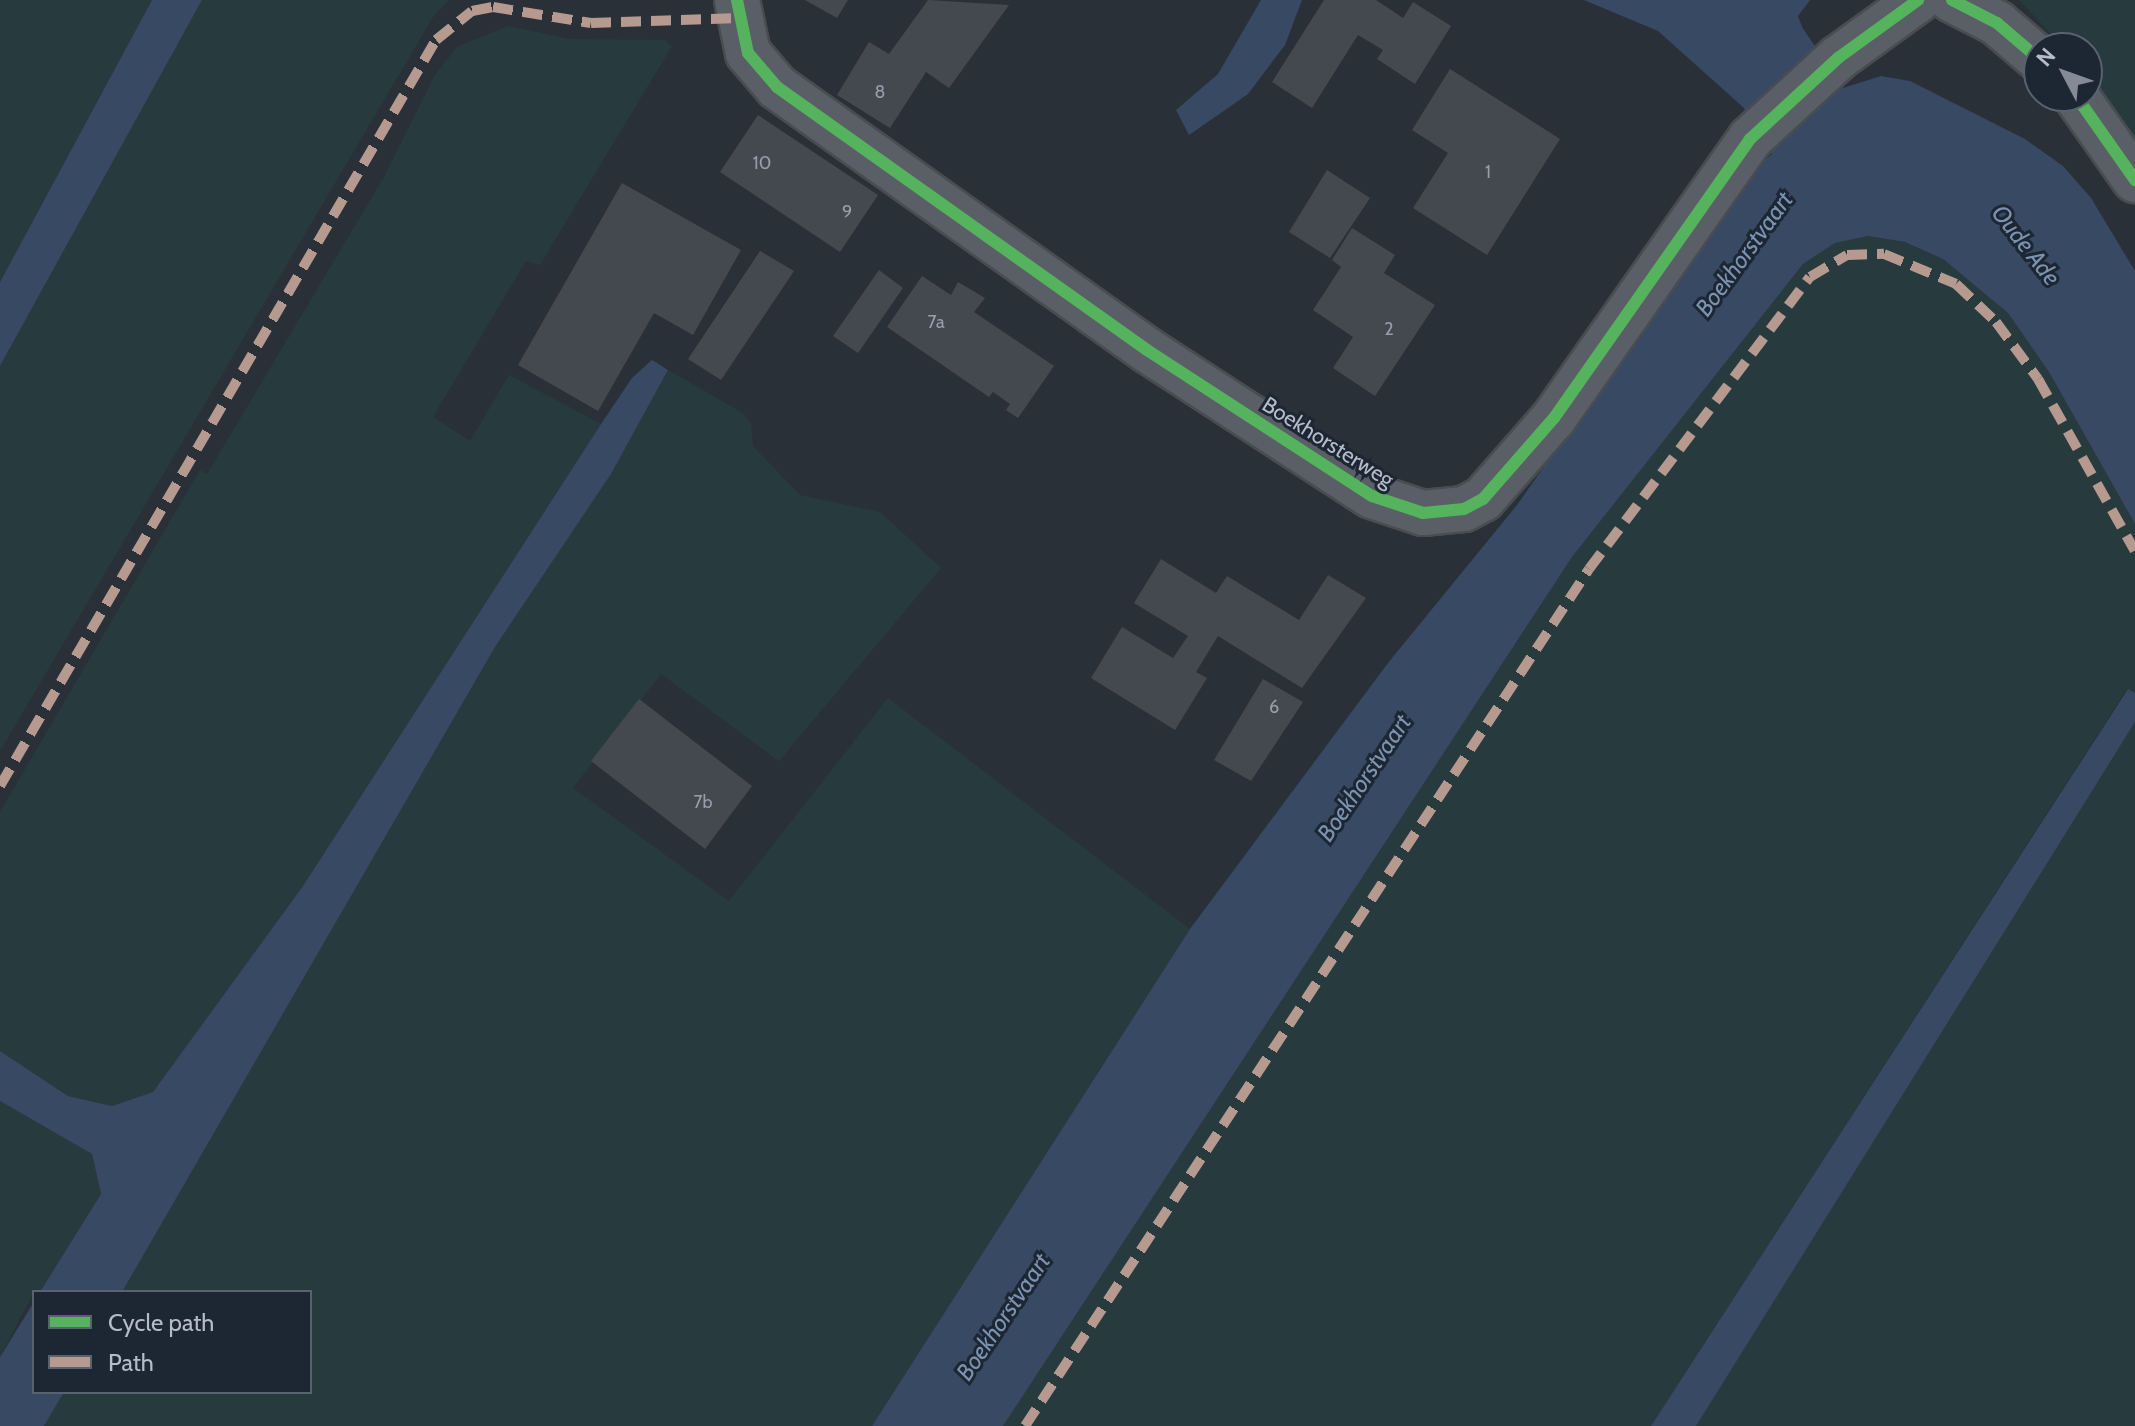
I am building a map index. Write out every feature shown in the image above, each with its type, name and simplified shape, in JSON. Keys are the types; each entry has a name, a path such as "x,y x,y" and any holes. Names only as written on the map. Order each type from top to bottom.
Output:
{"street":[{"name":"Boekhorsterweg","path":"737,0 748,53 777,87 1147,350 1372,496 1423,513 1455,511 1483,499 1554,418 1750,139 1838,58 1918,0"},
{"path":"1952,0 1997,23 2023,45"},
{"path":"2087,112 2135,180"}],"green space":[{"path":"0,0 152,0 0,282"},
{"path":"202,0 449,0 433,17 0,751 0,366"},
{"path":"2019,0 2135,0 2135,141 2103,96 2103,32 2049,32"},
{"path":"508,26 570,39 665,40 672,46 540,265 526,261 433,417 470,441 509,375 601,424 303,886 153,1092 112,1106 68,1096 0,1051 0,812 200,470 207,474 384,177 435,75 457,47"},
{"path":"1868,236 1905,242 1943,259 2008,313 2049,372 2135,524 2135,693 2127,689 1651,1426 1003,1426 1572,557 1803,264 1835,243"},
{"path":"668,370 743,413 751,423 753,446 800,495 880,512 941,568 779,761 661,674 573,788 729,901 888,698 1190,929 872,1426 44,1426 63,1394 312,1394 312,1290 123,1290 495,647 611,474"},
{"path":"2135,722 2135,1426 1696,1426 1740,1348"},
{"path":"0,1101 92,1154 101,1195 41,1290 32,1290 32,1296 0,1357"}],"water":[{"path":"152,0 202,0 0,366 0,282"},
{"path":"1261,0 1302,0 1285,45 1248,94 1189,135 1176,110 1218,74"},
{"path":"1584,0 1810,0 1798,16 1802,27 1843,88 1881,76 1910,81 2025,139 2063,166 2091,198 2135,271 2135,524 2049,372 2008,313 1943,259 1905,242 1868,236 1835,243 1803,264 1572,557 1003,1426 872,1426 1190,929 1388,663 1517,505 1752,171 1772,154 1743,107 1658,31"},
{"path":"652,360 668,370 611,474 495,647 123,1290 41,1290 101,1194 92,1154 0,1101 0,1051 68,1096 112,1106 153,1092 303,886 632,378"},
{"path":"2128,689 2135,693 2135,722 1696,1426 1651,1426"},
{"path":"32,1305 32,1394 63,1394 44,1426 0,1426 0,1357"}],"building":[{"path":"805,0 848,0 837,18"},
{"path":"928,0 1009,5 949,88 926,72 890,128 837,95 869,42 889,54"},
{"path":"1324,0 1376,0 1403,18 1413,2 1451,26 1415,84 1377,59 1383,50 1358,35 1312,108 1272,82"},
{"path":"1450,69 1560,139 1487,255 1413,208 1448,153 1412,130"},
{"path":"758,115 878,195 840,252 720,172"},
{"path":"1327,170 1370,198 1330,258 1289,232"},
{"path":"622,183 741,250 693,335 654,313 598,411 518,365"},
{"path":"1352,228 1395,255 1384,273 1435,305 1375,396 1333,368 1353,337 1313,310 1341,267 1332,260"},
{"path":"760,251 794,271 721,380 688,359"},
{"path":"879,270 903,288 858,353 833,336"},
{"path":"922,276 951,295 958,282 985,298 974,312 1054,366 1018,418 1006,410 1010,404 993,392 989,397 887,327"},
{"path":"1161,559 1216,593 1227,576 1299,620 1328,575 1366,598 1302,688 1218,636 1196,672 1207,678 1175,730 1091,678 1122,627 1173,658 1188,636 1134,603"},
{"path":"1263,679 1303,702 1251,781 1214,760"},
{"path":"639,699 752,786 705,849 591,761"}],"marked path":[{"path":"0,786 436,40 472,11 493,7 591,23 740,18"},
{"path":"1025,1426 1589,569 1810,277 1847,255 1884,254 1956,284 1996,322 2038,379 2135,551"}],"cycle path":[{"path":"737,0 748,53 777,87 1147,350 1372,496 1423,513 1464,509 1483,499 1554,418 1750,139 1838,58 1918,0"},
{"path":"1952,0 1997,23 2023,45"},
{"path":"2087,112 2135,180"}],"water label":[{"name":"Oude Ade","path":"2026,245"},
{"name":"Boekhorstvaart","path":"1744,254"},
{"name":"Boekhorstvaart","path":"1364,778"},
{"name":"Boekhorstvaart","path":"1003,1317"}]}
